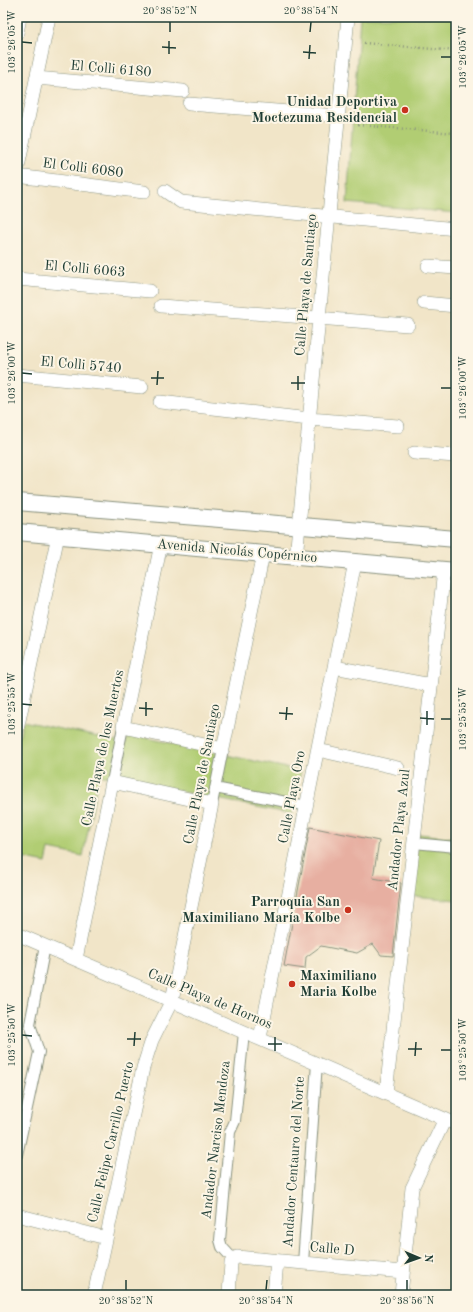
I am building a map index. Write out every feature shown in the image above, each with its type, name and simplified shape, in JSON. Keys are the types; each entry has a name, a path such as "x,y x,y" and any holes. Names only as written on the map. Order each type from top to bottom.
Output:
{"street":[{"path":"17,33 20,17"},
{"path":"17,172 49,17"},
{"name":"Calle Playa de Santiago","path":"296,557 348,17"},
{"name":"El Colli 6180","path":"36,78 182,91"},
{"path":"189,104 338,116"},
{"name":"El Colli 6080","path":"17,176 144,192"},
{"path":"165,191 181,202 456,229"},
{"path":"428,266 456,268"},
{"name":"El Colli 6063","path":"17,279 150,291"},
{"path":"424,303 456,306"},
{"path":"161,306 408,325"},
{"name":"El Colli 5740","path":"17,376 142,387"},
{"path":"160,402 309,419 398,426"},
{"path":"414,453 456,456"},
{"path":"17,502 456,539"},
{"name":"Avenida Nicolás Copérnico","path":"17,532 450,571"},
{"path":"17,730 58,535"},
{"name":"Calle Playa de los Muertos","path":"76,959 161,544"},
{"name":"Calle Playa de Santiago","path":"172,1000 263,554"},
{"name":"Calle Playa Oro","path":"260,1038 355,562"},
{"name":"Andador Playa Azul","path":"386,1093 431,685 450,571"},
{"path":"334,667 431,685"},
{"path":"123,727 223,749"},
{"path":"318,750 398,768"},
{"path":"112,782 212,804"},
{"path":"215,788 307,806"},
{"path":"414,843 456,847"},
{"name":"Calle Playa de Hornos","path":"17,934 451,1121"},
{"path":"17,1154 39,1052 30,1024 45,946"},
{"name":"Calle Felipe Carrillo Puerto","path":"94,1295 143,1068 152,1040 172,1000"},
{"name":"Andador Narciso Mendoza","path":"233,1259 222,1247 220,1240 230,1132 235,1121 244,1032"},
{"name":"Andador Centauro del Norte","path":"303,1263 317,1063"},
{"path":"401,1295 412,1188 451,1121"},
{"path":"17,1214 106,1238"},
{"name":"Calle D","path":"233,1259 237,1257 403,1272"},
{"path":"229,1295 233,1259"},
{"name":"Andador Centauro del Norte","path":"274,1295 277,1261"}],"path":[{"path":"364,43 456,51"},
{"path":"358,125 455,133 456,118"}],"green space":[{"name":"Unidad Deportiva Moctezuma Residencial","path":"360,17 456,17 456,213 347,203"},
{"path":"23,721 126,743 128,734 301,771 292,814 99,775 83,856 49,849 46,863 17,857 17,737 19,738"},
{"path":"419,834 456,838 456,900 413,896"}],"building":[{"name":"Parroquia San Maximiliano María Kolbe","path":"310,827 379,841 373,878 401,883 393,956 381,955 373,944 357,953 321,946 306,957 305,969 284,966"}],"place":[{"name":"Unidad Deportiva Moctezuma Residencial","path":"405,110"},
{"name":"Parroquia San Maximiliano María Kolbe","path":"348,910"},
{"name":"Maximiliano Maria Kolbe","path":"292,984"}]}
